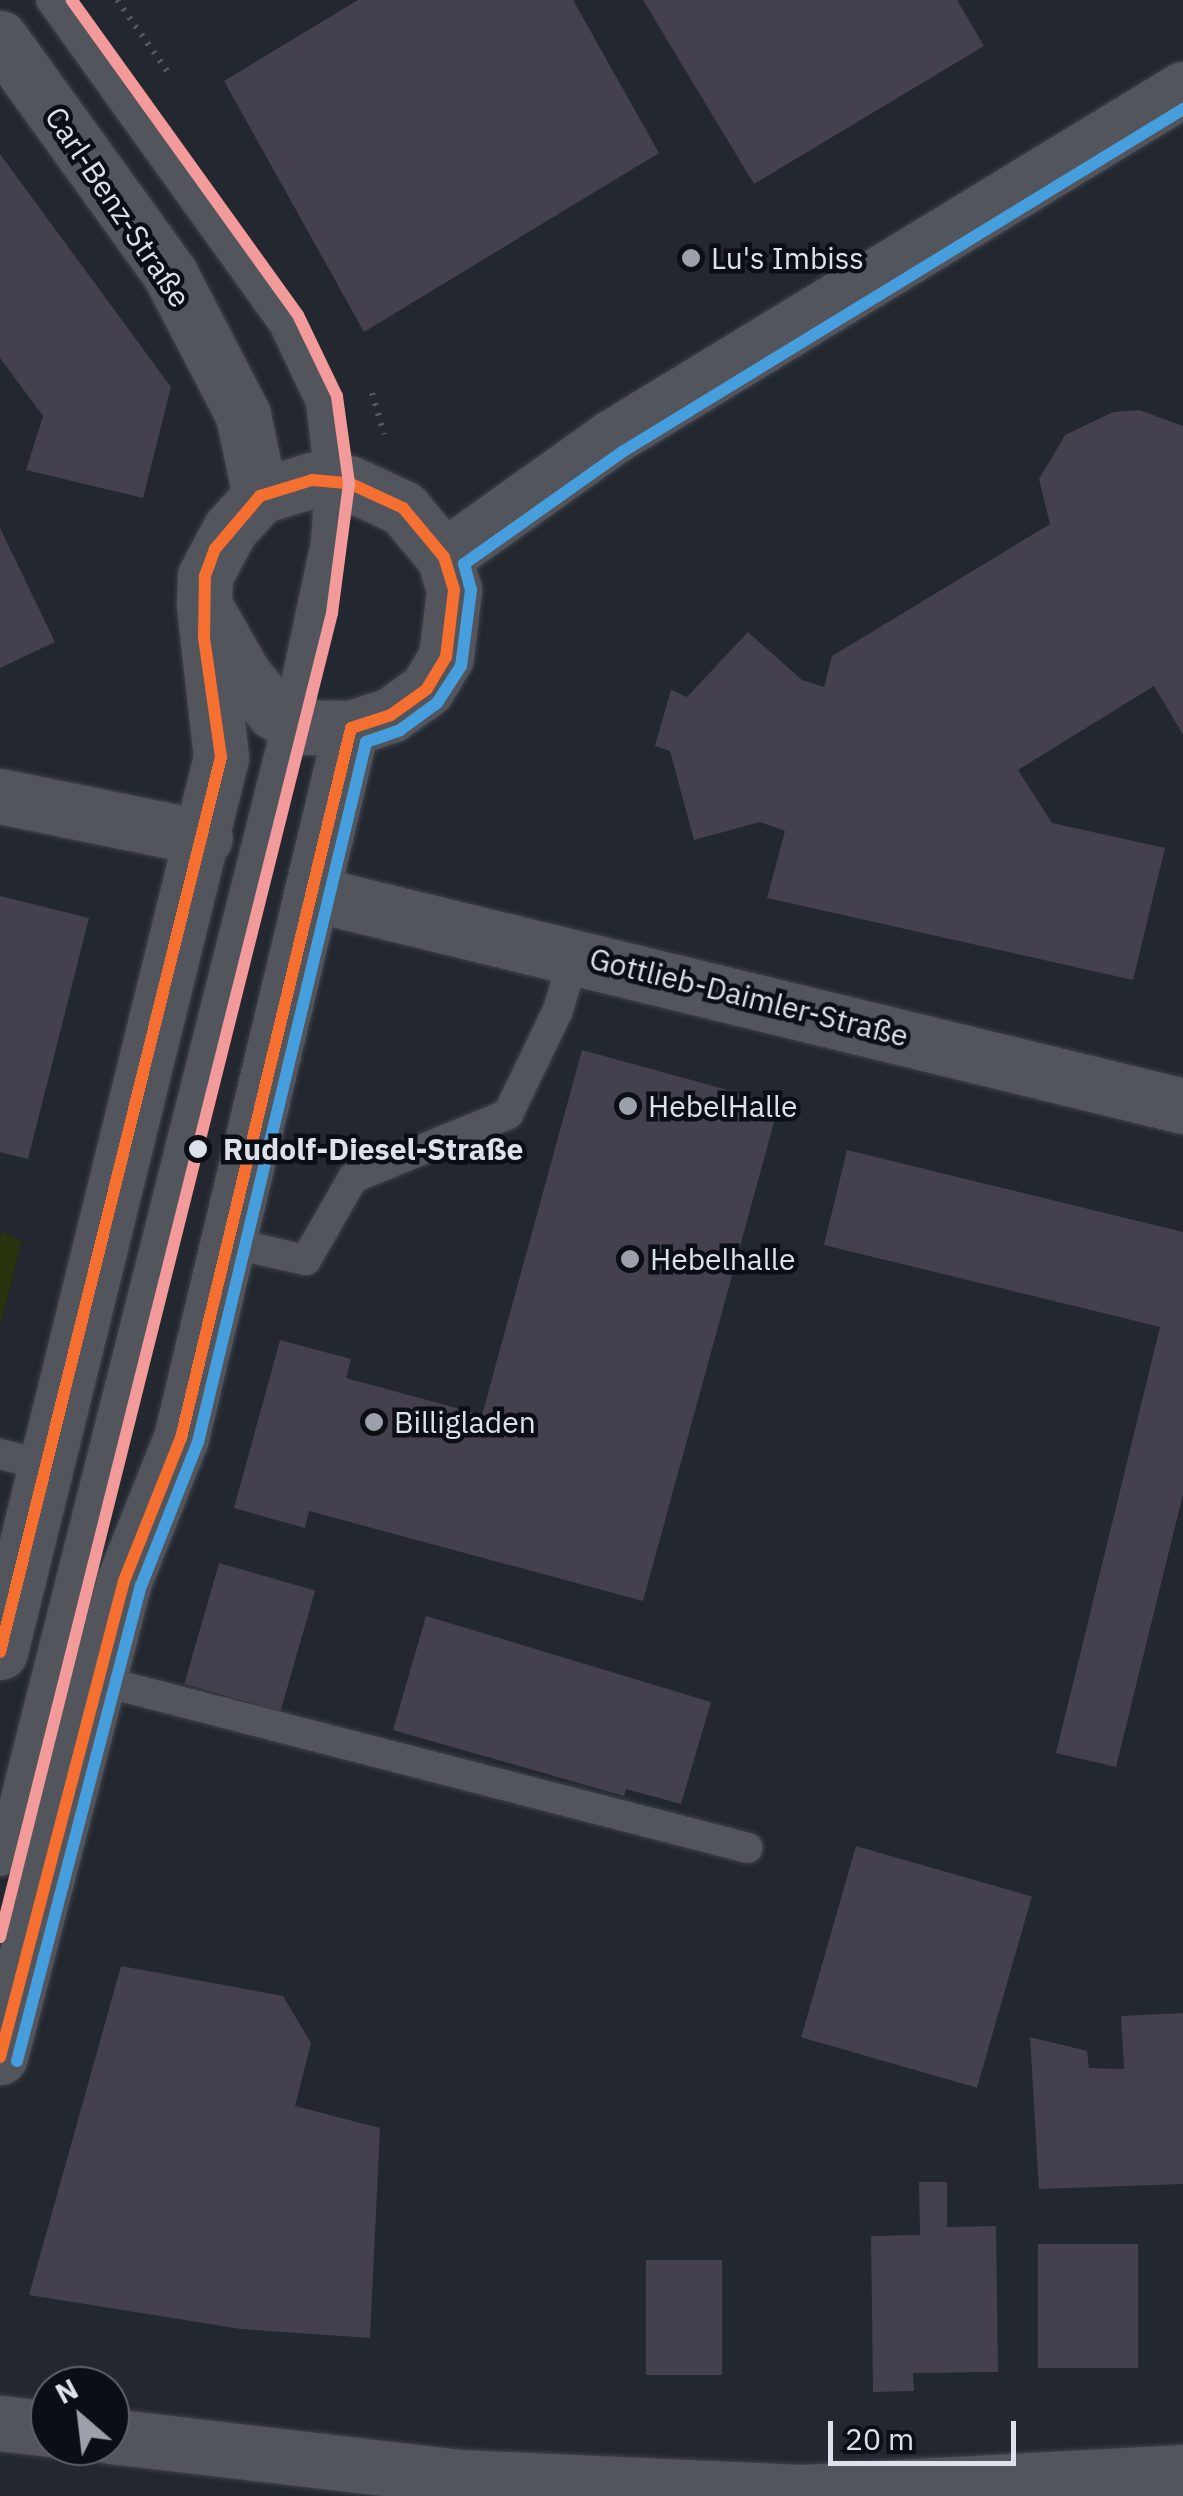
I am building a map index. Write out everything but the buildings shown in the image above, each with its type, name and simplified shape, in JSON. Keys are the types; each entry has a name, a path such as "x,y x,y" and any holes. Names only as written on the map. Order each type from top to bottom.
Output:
{"street":[{"name":"Carl-Benz-Straße","path":"0,38 170,274 243,415 260,496"},
{"path":"444,557 612,436 1183,89"},
{"path":"0,1652 25,1460 205,838 222,757 204,605 216,549 260,496 330,481 390,499 444,557 454,590 446,658 415,698 392,715 351,728 288,721 259,696 204,605"},
{"path":"0,2057 124,1581 182,1438 351,728"},
{"path":"0,796 205,838"},
{"name":"Gottlieb-Daimler-Straße","path":"314,894 575,954 1183,1106"},
{"path":"0,2423 30,2427"},
{"path":"130,2438 460,2477 802,2492 1183,2472"}],"lane":[{"path":"0,1861 288,721 326,542 330,481 321,402 284,324 51,0"},
{"path":"226,1242 306,1260 353,1178 508,1114 558,1010 575,954"},
{"path":"97,1680 748,1848"}],"green space":[{"path":"2,1232 22,1241 0,1327 0,1239"}],"transit line":[{"path":"0,1937 332,613 349,483 337,396 298,315 72,0"},
{"path":"17,2061 141,1586 198,1442 366,742 400,730 437,703 461,666 471,590 464,564 622,452 1183,109"},
{"path":"0,1652 221,757 204,637 205,576 215,549 260,496 312,480 349,483 403,508 444,557 454,590 446,657 427,689 391,715 351,728"},
{"path":"0,2057 124,1581 181,1438 351,728"}],"place":[{"name":"Lu's Imbiss","path":"691,258"},
{"name":"HebelHalle","path":"628,1106"},
{"name":"Rudolf-Diesel-Straße","path":"198,1149"},
{"name":"Hebelhalle","path":"630,1259"},
{"name":"Billigladen","path":"374,1422"}]}
